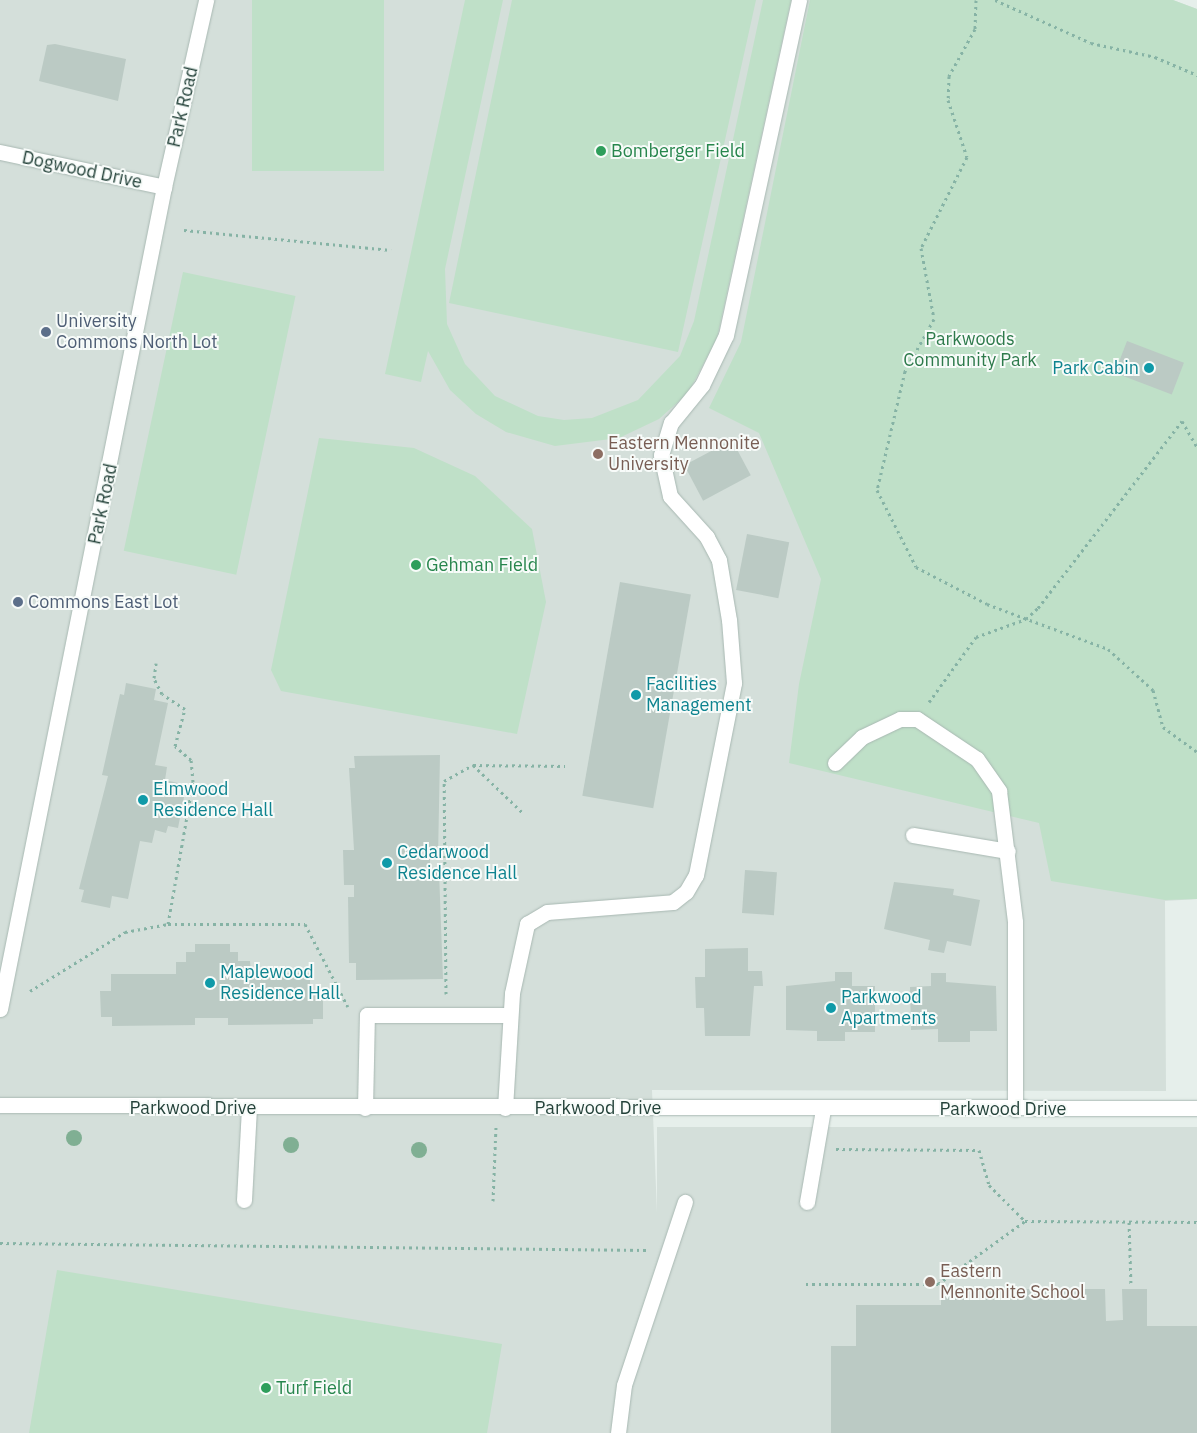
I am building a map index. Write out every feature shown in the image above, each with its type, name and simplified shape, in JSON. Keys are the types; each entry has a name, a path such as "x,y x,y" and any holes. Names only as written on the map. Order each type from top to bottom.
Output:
{"street":[{"name":"Park Road","path":"0,1009 5,963 164,187 206,0"},
{"path":"501,1108 510,1014 522,934 530,920 547,912 673,902 686,892 696,875 734,683 729,620 717,555 670,496 661,455 671,423 706,379 726,334 799,0"},
{"name":"Dogwood Drive","path":"0,152 164,187"},
{"path":"836,763 862,737 900,719 917,719 977,760 999,792 1008,851 1015,922 1015,1108"},
{"path":"913,835 1008,851"},
{"path":"365,1108 367,1015 510,1014"},
{"name":"Parkwood Drive","path":"0,1105 249,1108 1197,1108"},
{"path":"244,1200 249,1108"},
{"path":"807,1202 822,1109"},
{"path":"618,1433 624,1385 685,1202"}],"path":[{"path":"976,0 975,29 948,84 948,100 967,157 921,248 934,319 905,371 877,490 916,567 1026,619 1108,649 1152,690 1163,726 1197,752"},
{"path":"995,0 1091,43 1155,57 1197,75"},
{"path":"184,230 391,250"},
{"path":"917,719 976,637 1026,619 1182,421 1197,447"},
{"path":"156,663 154,678 162,694 185,709 175,746 191,760 193,782 168,924"},
{"path":"473,765 522,812"},
{"path":"446,1014 444,781 473,765 565,766"},
{"path":"30,991 125,932 168,924 305,924 348,1005 348,1014"},
{"path":"493,1201 501,1108"},
{"path":"816,1150 979,1150 989,1185 1025,1221"},
{"path":"806,1284 938,1284 1025,1221 1197,1222"},
{"path":"1129,1222 1131,1285"},
{"path":"0,1243 669,1250"}],"shaded area":[{"name":"Eastern Mennonite University","path":"0,0 1173,0 1197,9 1197,899 1165,901 1166,1091 652,1090 666,1433 0,1433"},
{"name":"Eastern Mennonite School","path":"657,1127 1197,1127 1197,1433 657,1433"}],"green space":[{"path":"252,0 384,0 384,171 252,171"},
{"path":"465,0 503,0 445,269 447,324 465,364 495,396 538,416 564,420 592,418 638,400 680,356 694,321 763,0 791,0 717,338 688,393 659,419 619,438 555,446 506,432 476,414 450,390 428,351 421,382 385,374"},
{"name":"Bomberger Field","path":"512,0 756,0 678,352 449,303"},
{"name":"Parkwoods Community Park","path":"810,0 1173,0 1197,9 1197,899 1165,900 1051,881 1039,823 789,763 799,684 821,579 759,433 709,408 741,342"},
{"path":"183,272 295,296 236,575 124,551"},
{"name":"Gehman Field","path":"319,438 414,448 475,476 532,529 546,602 517,734 281,691 271,670"},
{"name":"Turf Field","path":"57,1270 502,1344 487,1433 29,1433"}],"building":[{"path":"55,44 126,59 118,101 39,81 47,45"},
{"name":"Park Cabin","path":"1127,341 1184,363 1172,395 1115,373"},
{"path":"732,440 751,475 703,501 684,465"},
{"path":"747,534 789,542 778,598 736,590"},
{"name":"Facilities Management","path":"620,582 691,595 653,808 582,796"},
{"name":"Elmwood Residence Hall","path":"126,683 156,689 154,700 168,703 155,765 167,767 165,780 178,783 176,790 185,792 178,828 168,826 166,833 155,830 152,843 140,841 128,899 112,896 110,908 81,902 84,890 79,889 108,776 102,775 120,694 124,695"},
{"name":"Cedarwood Residence Hall","path":"440,755 438,857 430,857 430,871 439,871 443,979 356,980 356,963 349,963 348,897 354,897 354,885 344,885 343,850 354,850 349,768 355,768 354,756"},
{"path":"745,870 777,872 774,915 742,913"},
{"name":"Parkwood Apartments","path":"894,882 954,889 953,895 980,900 971,946 947,941 944,953 928,950 930,940 884,929"},
{"name":"Maplewood Residence Hall","path":"195,944 230,944 230,952 238,952 238,961 250,961 251,973 310,973 310,992 323,992 323,1019 313,1019 313,1024 228,1025 228,1018 195,1018 195,1025 112,1026 112,1017 101,1017 100,991 111,991 111,974 176,974 176,962 186,962 186,952 195,952"},
{"path":"748,948 748,971 762,971 763,986 754,986 750,1036 705,1036 704,1008 696,1008 695,977 705,977 705,949"},
{"name":"Parkwood Apartments","path":"835,972 852,972 852,986 875,986 875,1032 845,1032 845,1041 817,1041 817,1031 786,1030 786,986 835,981"},
{"name":"Parkwood Apartments","path":"931,973 946,973 946,982 996,986 997,1031 970,1031 970,1042 938,1042 938,1029 911,1030 910,987 931,986"},
{"name":"Eastern Mennonite School","path":"941,1289 1105,1289 1106,1321 1123,1320 1122,1289 1147,1289 1147,1326 1197,1326 1197,1433 831,1433 831,1346 856,1346 856,1305 941,1305"}],"place":[{"name":"Bomberger Field","path":"601,151"},
{"name":"University Commons North Lot","path":"46,332"},
{"name":"Park Cabin","path":"1149,368"},
{"name":"Eastern Mennonite University","path":"598,454"},
{"name":"Gehman Field","path":"416,565"},
{"name":"Commons East Lot","path":"18,602"},
{"name":"Facilities Management","path":"636,695"},
{"name":"Elmwood Residence Hall","path":"143,800"},
{"name":"Cedarwood Residence Hall","path":"387,863"},
{"name":"Maplewood Residence Hall","path":"210,983"},
{"name":"Parkwood Apartments","path":"831,1008"},
{"name":"Eastern Mennonite School","path":"930,1282"},
{"name":"Turf Field","path":"266,1388"}]}
